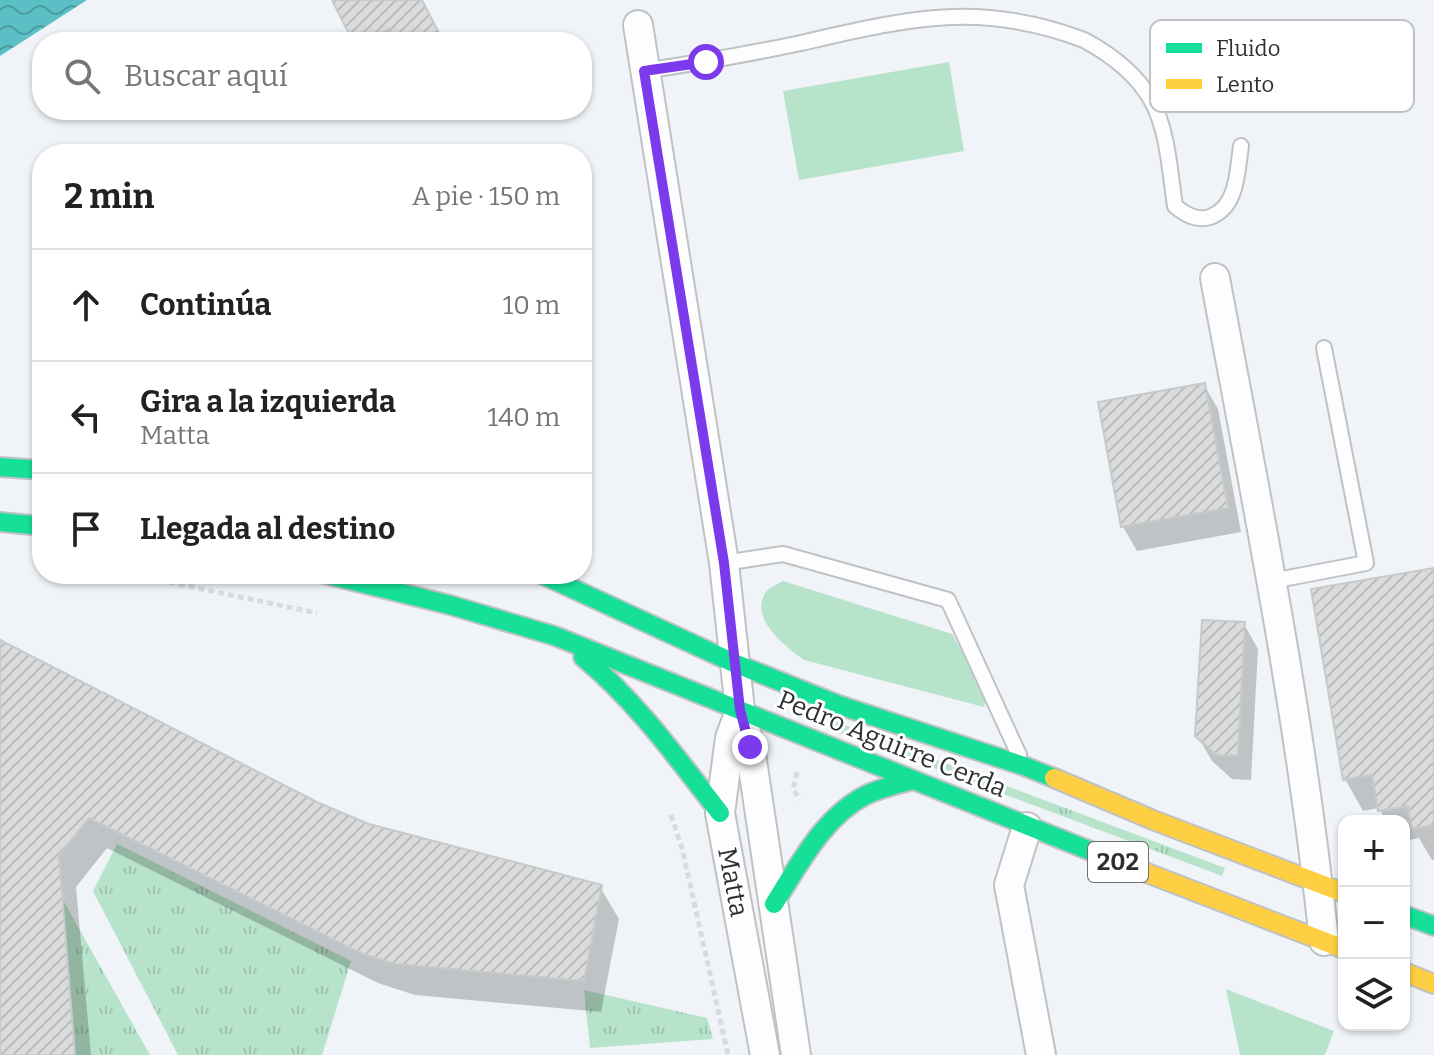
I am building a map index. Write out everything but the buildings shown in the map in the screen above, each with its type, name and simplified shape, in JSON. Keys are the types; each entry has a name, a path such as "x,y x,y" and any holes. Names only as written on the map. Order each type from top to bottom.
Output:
{"highway":[{"path":"0,467 32,469"},
{"path":"0,522 32,525"},
{"name":"Pedro Aguirre Cerda","path":"365,584 555,636 1027,827 1334,945"},
{"name":"Pedro Aguirre Cerda","path":"563,584 734,663 839,705 1024,766 1153,820 1331,888"},
{"path":"555,636 589,661 620,690 720,813"},
{"path":"774,904 824,827 841,810 877,789 913,780"},
{"path":"1410,917 1434,926"},
{"path":"1410,974 1434,984"}],"street":[{"name":"Matta","path":"638,25 724,563 740,710 750,747 796,1055"},
{"path":"1215,278 1272,581 1307,790 1331,888 1334,945"},
{"name":"Matta","path":"740,710 730,738 720,813 765,1055"},
{"path":"1027,827 1009,885 1041,1055"}],"lane":[{"path":"644,71 767,50 928,11 981,7 1011,11 1069,31 1130,73 1150,98"},
{"path":"1156,112 1175,206 1193,217 1204,218 1222,210 1229,203 1241,146"},
{"path":"1272,581 1366,563 1324,348"},
{"path":"724,563 783,554 948,600 1024,766"}],"path":[{"path":"669,808 682,848 728,1055"}],"green space":[{"path":"949,62 964,151 799,180 783,91"},
{"path":"783,581 952,634 987,696 984,707 804,660 772,631 762,612 766,592"},
{"path":"834,721 1225,868 1222,876 830,729"},
{"path":"117,844 351,961 322,1055 178,1055 93,891"},
{"path":"63,900 150,1055 75,1055"},
{"path":"1226,989 1334,1031 1325,1055 1240,1055"},
{"path":"584,990 707,1018 713,1039 590,1048"}],"water":[{"path":"0,0 87,0 37,32 32,32 32,35 0,56"}],"traffic: fast":[{"path":"0,467 32,469"},
{"path":"0,522 32,525"},
{"path":"365,584 555,636 1103,856"},
{"path":"563,584 734,663 839,705 1054,778"},
{"path":"583,657 639,712 720,813"},
{"path":"774,904 813,843 837,816 866,795 913,780"},
{"path":"1410,917 1434,926"}],"traffic: slow":[{"path":"1054,778 1153,820 1338,891"},
{"path":"1103,856 1338,947"},
{"path":"1410,974 1434,984"}],"route":[{"path":"706,62 644,71 724,563 740,710 750,747"}]}
